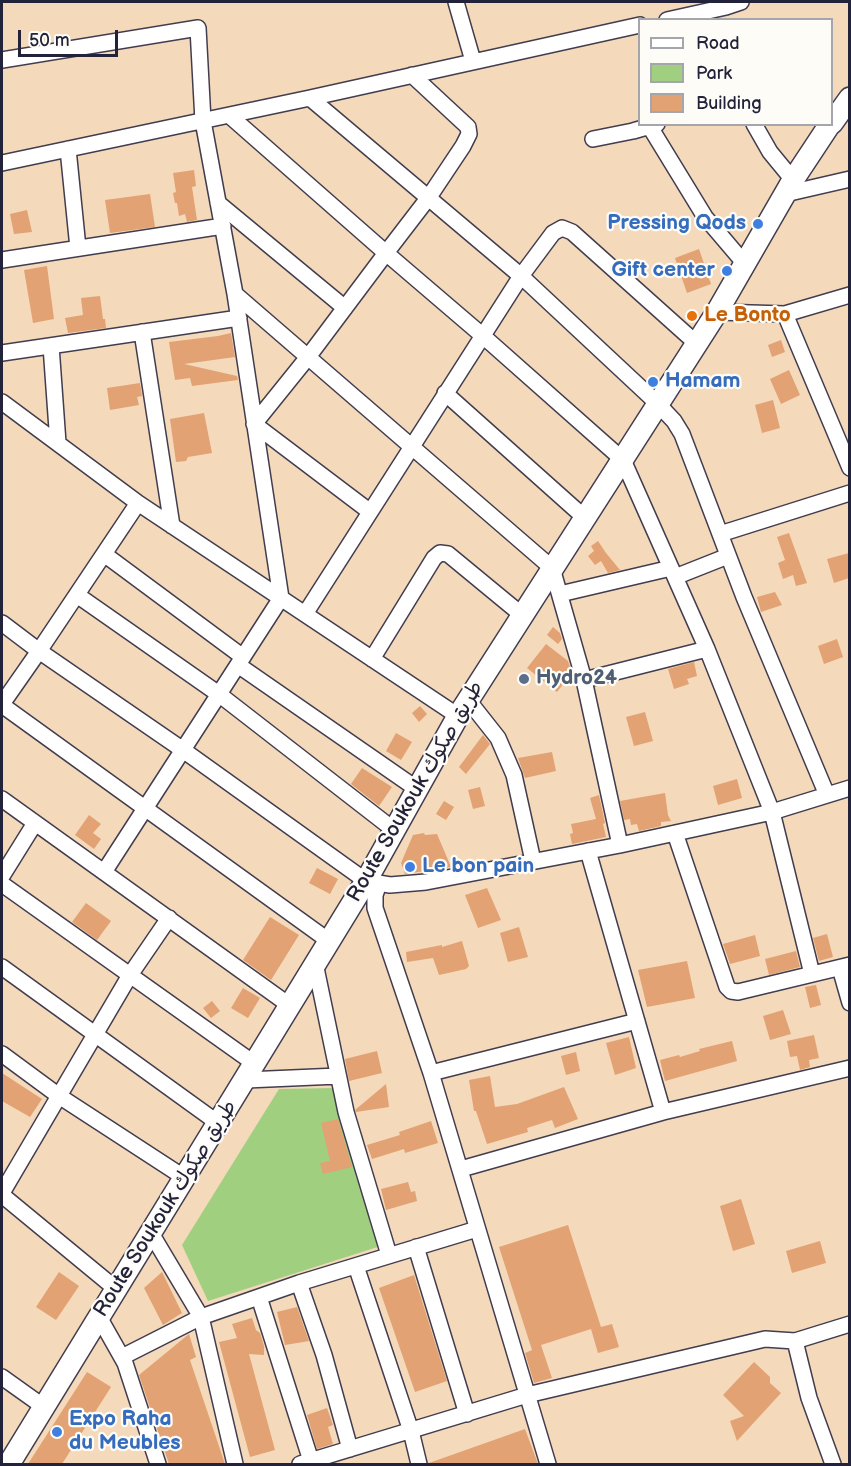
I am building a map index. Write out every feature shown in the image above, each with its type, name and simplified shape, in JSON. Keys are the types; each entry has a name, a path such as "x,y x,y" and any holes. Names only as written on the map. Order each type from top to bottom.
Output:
{"street":[{"path":"456,2 473,61"},
{"path":"677,18 733,7"},
{"path":"2,163 231,116 638,25"},
{"path":"2,60 198,28 203,122 239,318 281,598 104,872"},
{"path":"254,423 309,357 429,197 469,134 468,128 412,75"},
{"path":"310,98 521,276 657,403 682,434 728,556 827,795"},
{"name":"Route Soukouk طريق صكوك","path":"833,121 849,98"},
{"path":"231,116 623,460 707,649 772,812 812,974"},
{"path":"593,139 653,126 705,217 745,264"},
{"path":"755,126 789,187 849,179"},
{"name":"Route Soukouk طريق صكوك","path":"9,1464 315,963 373,882 394,830 463,708 717,312 789,187 830,126"},
{"path":"68,149 78,248"},
{"path":"218,203 345,308"},
{"path":"2,260 223,226"},
{"path":"305,614 521,276 553,233 562,228 572,232 696,343"},
{"path":"235,294 552,568 584,680 620,844"},
{"path":"717,312 785,314 849,295"},
{"path":"785,314 849,468"},
{"path":"2,353 239,318"},
{"path":"142,332 172,526"},
{"path":"51,346 58,443"},
{"path":"445,393 585,518"},
{"path":"2,402 138,503 372,658 463,708 498,738 514,775 533,861"},
{"path":"254,423 369,511"},
{"path":"720,534 849,493"},
{"path":"138,503 2,704 329,941"},
{"path":"372,658 434,558 440,553 448,554 522,615"},
{"path":"104,554 240,661 417,789"},
{"path":"560,594 673,572 728,556"},
{"path":"77,595 219,695 394,830"},
{"path":"2,623 373,882 390,885 426,882 620,844 772,812 849,788"},
{"path":"584,680 707,649"},
{"path":"2,799 289,1005"},
{"path":"2,876 35,823"},
{"path":"675,833 727,987 731,992 845,966 849,1003"},
{"path":"588,850 663,1112"},
{"path":"373,882 375,908 461,1169 548,1464"},
{"path":"2,884 130,975 250,1072 338,1076"},
{"path":"116,1289 2,1194 130,975 169,918"},
{"path":"315,963 326,1007 346,1112 389,1255"},
{"path":"2,967 218,1124"},
{"path":"431,1074 637,1021"},
{"path":"2,1054 59,1096 184,1178"},
{"path":"461,1169 663,1112 849,1068"},
{"path":"122,1357 201,1317 299,1283 477,1229"},
{"path":"151,1233 201,1317 235,1464"},
{"path":"416,1247 467,1414"},
{"path":"356,1266 411,1431 419,1464"},
{"path":"299,1283 324,1355 351,1449"},
{"path":"259,1297 308,1463 527,1395 765,1339 795,1341 849,1324"},
{"path":"99,1317 122,1357 158,1464"},
{"path":"795,1341 809,1398 833,1464"},
{"path":"2,1377 44,1407"}],"green space":[{"path":"334,1088 384,1245 208,1301 182,1245 279,1089"}],"building":[{"path":"194,170 196,186 192,187 197,220 187,222 185,214 179,216 177,203 175,203 173,173"},
{"path":"150,194 155,227 110,233 105,200"},
{"path":"27,210 32,232 14,234 10,214"},
{"path":"699,249 711,284 687,293 675,258"},
{"path":"47,266 54,319 33,323 24,270"},
{"path":"100,296 106,328 68,333 65,318 83,315 81,298"},
{"path":"231,333 235,357 184,364 237,376 238,380 192,386 190,378 175,380 169,342"},
{"path":"781,340 785,352 772,357 768,345"},
{"path":"789,370 800,395 781,404 770,379"},
{"path":"140,383 142,396 137,397 139,405 110,410 107,388"},
{"path":"773,400 780,428 762,433 755,405"},
{"path":"204,413 212,453 188,457 186,461 176,462 170,419"},
{"path":"789,533 807,583 796,586 793,575 783,579 778,563 785,560 777,537"},
{"path":"598,541 620,570 608,573 601,561 595,565 588,556 594,551 591,546"},
{"path":"849,553 849,578 834,583 827,559"},
{"path":"775,592 782,605 761,612 757,597"},
{"path":"553,627 560,633 562,639 558,644 547,635"},
{"path":"837,639 843,657 824,664 818,646"},
{"path":"546,644 568,661 572,673 557,692 527,668"},
{"path":"694,662 697,676 687,679 689,684 674,689 668,669"},
{"path":"420,706 427,714 419,722 412,713"},
{"path":"645,712 653,741 634,746 626,717"},
{"path":"396,733 412,742 401,760 386,751"},
{"path":"483,735 490,744 466,774 459,767"},
{"path":"552,752 556,771 525,778 518,758"},
{"path":"362,768 392,787 379,806 351,784"},
{"path":"737,779 742,798 718,805 713,786"},
{"path":"480,787 485,806 473,809 468,790"},
{"path":"665,793 671,821 661,822 661,826 639,831 637,824 631,825 630,819 624,820 620,801"},
{"path":"599,795 606,837 572,844 571,824 596,819 590,798"},
{"path":"444,801 454,807 446,820 436,814"},
{"path":"89,815 101,824 93,833 101,839 94,849 75,835"},
{"path":"424,833 425,835 437,834 451,867 405,874 401,863 413,835"},
{"path":"317,868 338,879 330,894 309,883"},
{"path":"487,888 501,920 478,928 465,895"},
{"path":"86,903 111,921 97,940 72,922"},
{"path":"270,917 299,935 271,980 243,960"},
{"path":"519,927 528,957 508,962 500,933"},
{"path":"827,934 833,957 819,961 813,938"},
{"path":"755,935 760,956 730,964 723,944"},
{"path":"462,941 469,966 466,969 439,975 433,958 407,962 406,952 442,945 442,947"},
{"path":"796,951 800,967 769,975 765,959"},
{"path":"687,961 695,998 647,1007 638,970"},
{"path":"816,985 821,1005 810,1008 805,987"},
{"path":"243,988 260,998 248,1018 231,1008"},
{"path":"212,1001 220,1011 211,1018 203,1008"},
{"path":"783,1010 791,1034 770,1040 763,1016"},
{"path":"814,1035 819,1058 809,1060 810,1067 800,1070 797,1056 790,1057 787,1041"},
{"path":"629,1037 636,1068 615,1075 606,1043"},
{"path":"732,1041 737,1061 665,1081 660,1060 679,1055 680,1057 700,1051 699,1049"},
{"path":"377,1051 382,1073 349,1081 345,1059"},
{"path":"576,1052 580,1071 566,1075 561,1056"},
{"path":"2,1073 42,1099 30,1117 2,1101"},
{"path":"490,1076 495,1107 517,1104 564,1087 578,1119 555,1128 552,1120 527,1128 528,1132 487,1144 476,1111 474,1111 469,1080"},
{"path":"386,1084 389,1107 356,1112 355,1110"},
{"path":"338,1119 352,1167 323,1174 320,1163 330,1161 321,1123"},
{"path":"431,1121 438,1143 405,1153 404,1149 372,1159 367,1145 400,1135 399,1132"},
{"path":"408,1182 411,1192 415,1191 417,1201 386,1210 381,1189"},
{"path":"741,1199 755,1244 733,1251 720,1206"},
{"path":"568,1225 601,1327 612,1324 619,1347 598,1353 591,1329 541,1345 552,1378 534,1383 525,1353 532,1350 499,1247"},
{"path":"820,1241 826,1263 792,1273 786,1251"},
{"path":"59,1272 79,1286 56,1320 36,1307"},
{"path":"162,1272 182,1313 163,1325 144,1288"},
{"path":"414,1275 447,1381 415,1392 379,1288"},
{"path":"297,1307 309,1341 285,1345 277,1312"},
{"path":"252,1318 256,1330 260,1333 264,1355 249,1354 275,1450 250,1457 219,1342 237,1338 232,1324"},
{"path":"189,1334 196,1357 190,1360 225,1464 169,1464 139,1375"},
{"path":"754,1362 770,1377 770,1383 781,1393 737,1441 730,1421 744,1416 723,1395"},
{"path":"87,1372 111,1387 62,1464 28,1464"},
{"path":"327,1408 333,1425 328,1427 333,1444 317,1449 307,1415"},
{"path":"525,1429 538,1464 429,1463"}],"place":[{"name":"Pressing Qods","path":"758,224"},
{"name":"Gift center","path":"727,271"},
{"name":"Le Bonto","path":"692,316"},
{"name":"Hamam","path":"653,382"},
{"name":"Hydro24","path":"524,679"},
{"name":"Le bon pain","path":"410,867"},
{"name":"Expo Raha du Meubles","path":"57,1432"}]}
